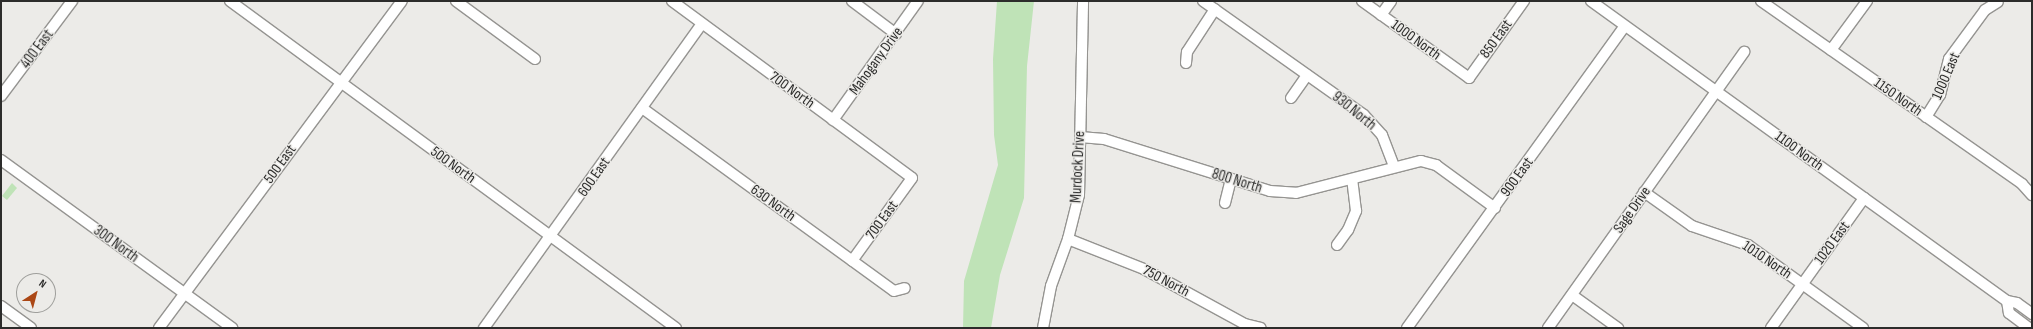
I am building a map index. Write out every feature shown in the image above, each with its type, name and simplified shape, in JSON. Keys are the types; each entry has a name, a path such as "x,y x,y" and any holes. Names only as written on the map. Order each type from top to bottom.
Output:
{"street":[{"name":"400 East","path":"1,96 72,1"},
{"name":"500 North","path":"230,1 676,328"},
{"name":"500 East","path":"159,328 402,1"},
{"path":"456,1 536,59"},
{"name":"700 North","path":"672,1 912,178"},
{"path":"852,1 896,34"},
{"name":"Mahogany Drive","path":"833,120 896,34 918,1"},
{"name":"Murdock Drive","path":"1043,328 1051,286 1068,239 1079,195 1083,1"},
{"name":"930 North","path":"1204,1 1372,123 1382,135 1394,166"},
{"name":"1000 North","path":"1362,1 1469,78"},
{"path":"1381,15 1391,1"},
{"name":"850 East","path":"1469,78 1524,1"},
{"name":"1100 North","path":"1591,1 2007,301 2017,303 2032,314"},
{"name":"1150 North","path":"1761,1 2022,184 2032,195"},
{"path":"1831,50 1867,1"},
{"name":"1000 East","path":"1926,117 1940,95 1950,59 1985,10 1998,2"},
{"path":"1186,63 1187,52 1215,9"},
{"name":"600 East","path":"484,328 551,237 702,24"},
{"name":"900 East","path":"1407,328 1625,26"},
{"name":"Sage Drive","path":"1548,328 1744,52"},
{"path":"1291,98 1307,75"},
{"name":"630 North","path":"642,108 894,291 905,288"},
{"name":"800 North","path":"1080,137 1104,139 1270,191 1296,194 1394,166"},
{"name":"300 North","path":"1,160 232,328"},
{"path":"1394,166 1421,161 1436,165 1495,208"},
{"name":"700 East","path":"852,261 912,178"},
{"path":"1225,203 1232,179"},
{"path":"1338,245 1348,230 1356,211 1356,195 1352,179"},
{"name":"1010 North","path":"1644,192 1692,226 1748,245 1863,328"},
{"name":"1020 East","path":"1771,328 1864,198"},
{"name":"750 North","path":"1068,239 1144,269 1244,324 1261,328"},
{"path":"1572,295 1618,328"},
{"name":"1100 North","path":"2007,301 2009,313 2029,328"},
{"path":"1,306 31,328"}],"green space":[{"path":"997,1 1034,1 1027,66 1024,198 1000,275 991,328 963,328 964,281 998,165 994,135 993,59"},
{"path":"12,183 17,188 7,200 2,196"}]}
